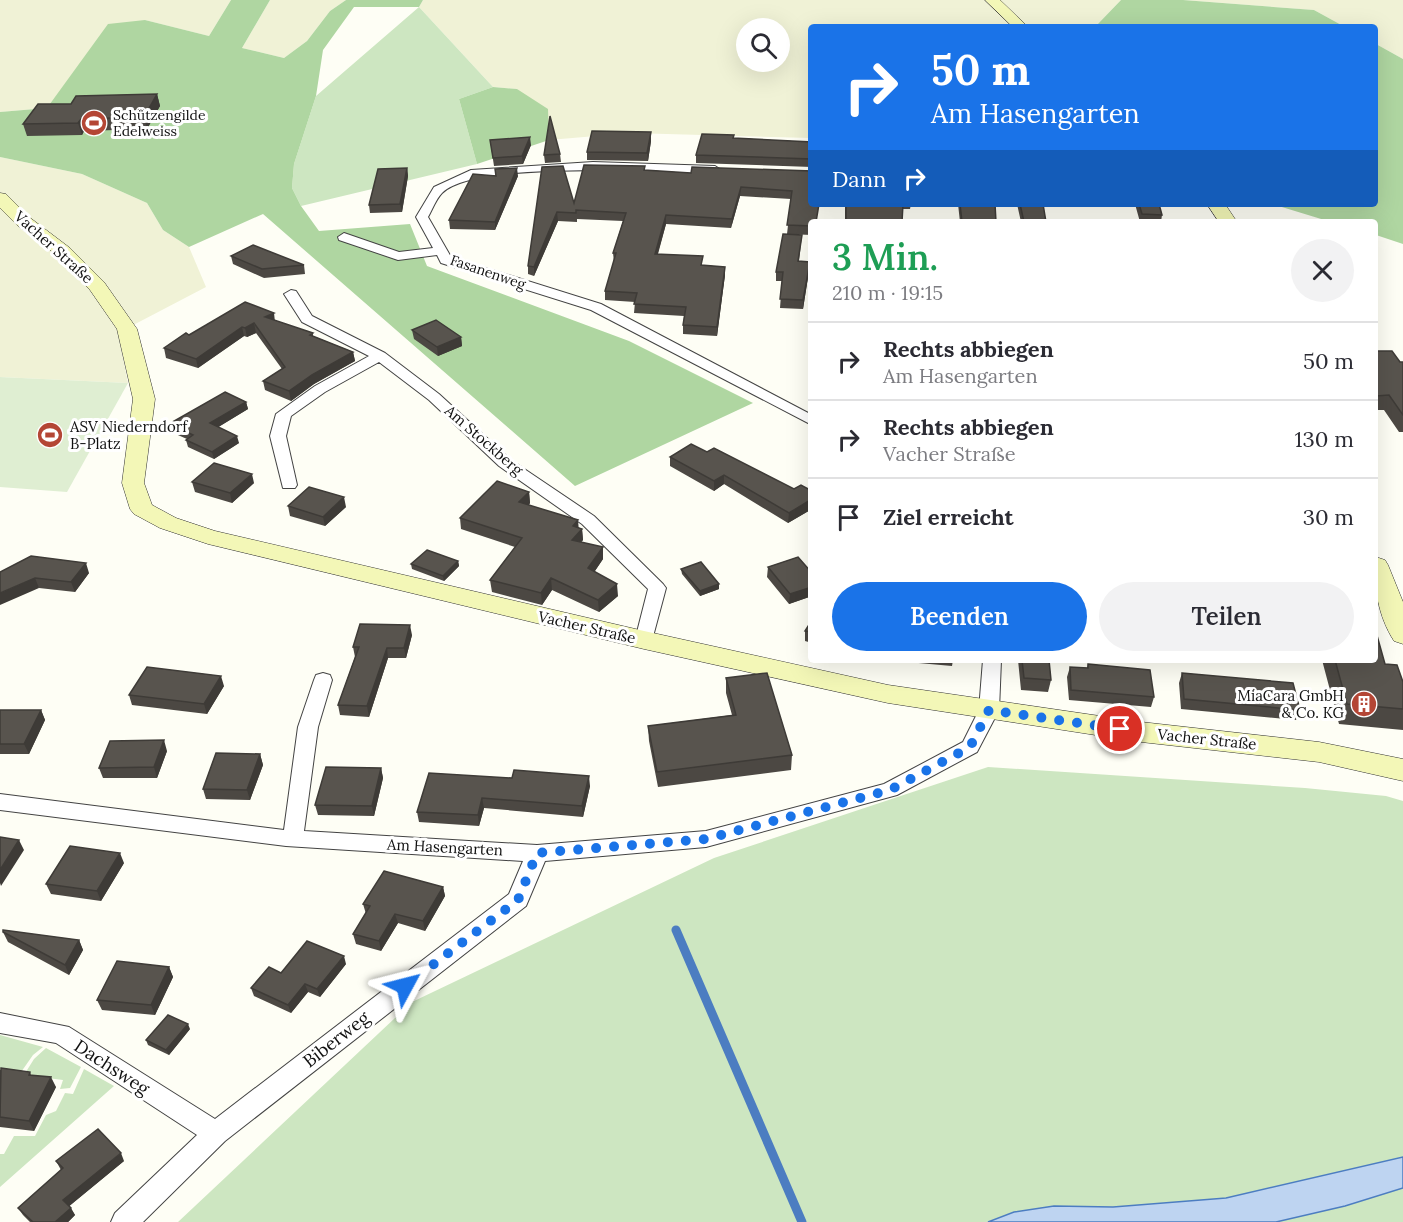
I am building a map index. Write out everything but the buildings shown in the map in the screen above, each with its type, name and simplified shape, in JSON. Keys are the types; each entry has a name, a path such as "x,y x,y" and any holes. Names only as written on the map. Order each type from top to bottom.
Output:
{"main road":[{"path":"992,0 1018,24"},
{"name":"Vacher Straße","path":"0,198 23,221 64,252 97,286 127,329 144,399 134,483 142,508 168,523 208,537 645,640 877,691 1142,732 1319,752 1403,770"},
{"path":"1378,570 1403,635"}],"street":[{"name":"Fasanenweg","path":"731,171 593,166 475,173 438,190 422,217 446,260 596,307 808,419"},
{"path":"344,237 398,256 441,251"},
{"name":"Am Stockberg","path":"291,294 307,319 380,356 434,397 506,463 588,520 657,588 645,640"},
{"path":"289,485 278,436 284,414 320,389 380,356"},
{"path":"989,710 992,663"},
{"path":"293,838 308,727 323,680"},
{"name":"Am Hasengarten","path":"0,802 293,838 537,853 706,839 890,790 970,747 989,710"},
{"name":"Biberweg","path":"124,1222 216,1133 518,900 537,853"},
{"name":"Dachsweg","path":"0,1023 61,1034 216,1133"}],"green space":[{"path":"0,0 231,0 209,36 145,20 47,108 0,112"},
{"path":"231,0 270,0 242,48 284,58 307,41 330,11 346,0 423,0 419,7 354,7 323,50 316,96 294,164 292,188 301,206 319,231 410,224 427,266 629,341 753,403 575,486 263,214 189,247 163,230 147,203 82,174 0,157 0,112 47,108 108,24 145,20 209,36"},
{"path":"270,0 346,0 330,11 307,41 284,58 242,48"},
{"path":"423,0 1121,0 1098,24 808,24 808,138 631,133 549,140 517,89 493,87 419,7"},
{"path":"1121,0 1183,0 1314,10 1340,24 1098,24"},
{"path":"1183,0 1403,0 1403,59 1378,45 1378,24 1340,24 1314,10"},
{"path":"419,7 493,87 459,99 477,164 301,206 292,188 294,164 316,96"},
{"path":"1378,45 1403,59 1403,244 1378,236 1378,219 1321,219 1282,207 1378,207"},
{"path":"493,87 517,89 548,109 549,140 477,164 459,99"},
{"path":"0,157 82,174 147,203 163,230 189,247 206,287 118,333 128,383 0,377"},
{"name":"ASV Niederndorf B-Platz","path":"0,377 128,383 67,492 0,487"},
{"path":"988,767 1305,788 1386,796 1403,801 1403,1157 1226,1198 1113,1207 1054,1206 1014,1212 988,1222 178,1222 412,1002 714,858"},
{"path":"0,1035 43,1047 33,1055 19,1075 0,1073"},
{"path":"46,1048 81,1067 70,1088 60,1089 63,1080 24,1075 34,1059"},
{"path":"84,1069 114,1086 0,1187 0,1154 4,1154 14,1136 35,1136 46,1115 56,1111 65,1093 73,1094"},
{"path":"1403,1188 1403,1222 1276,1222 1345,1206"}],"water":[{"path":"1403,1157 1403,1188 1345,1206 1276,1222 988,1222 1014,1212 1054,1206 1113,1207 1226,1198"}],"waterway":[{"path":"676,930 802,1222"}],"place":[{"name":"Schützengilde Edelweiss","path":"94,123"},
{"name":"ASV Niederndorf B-Platz","path":"50,435"},
{"name":"MiaCara GmbH & Co. KG","path":"1364,704"}],"route":[{"path":"405,986 518,900 537,853 706,839 890,790 970,747 989,710 1120,729"}]}
